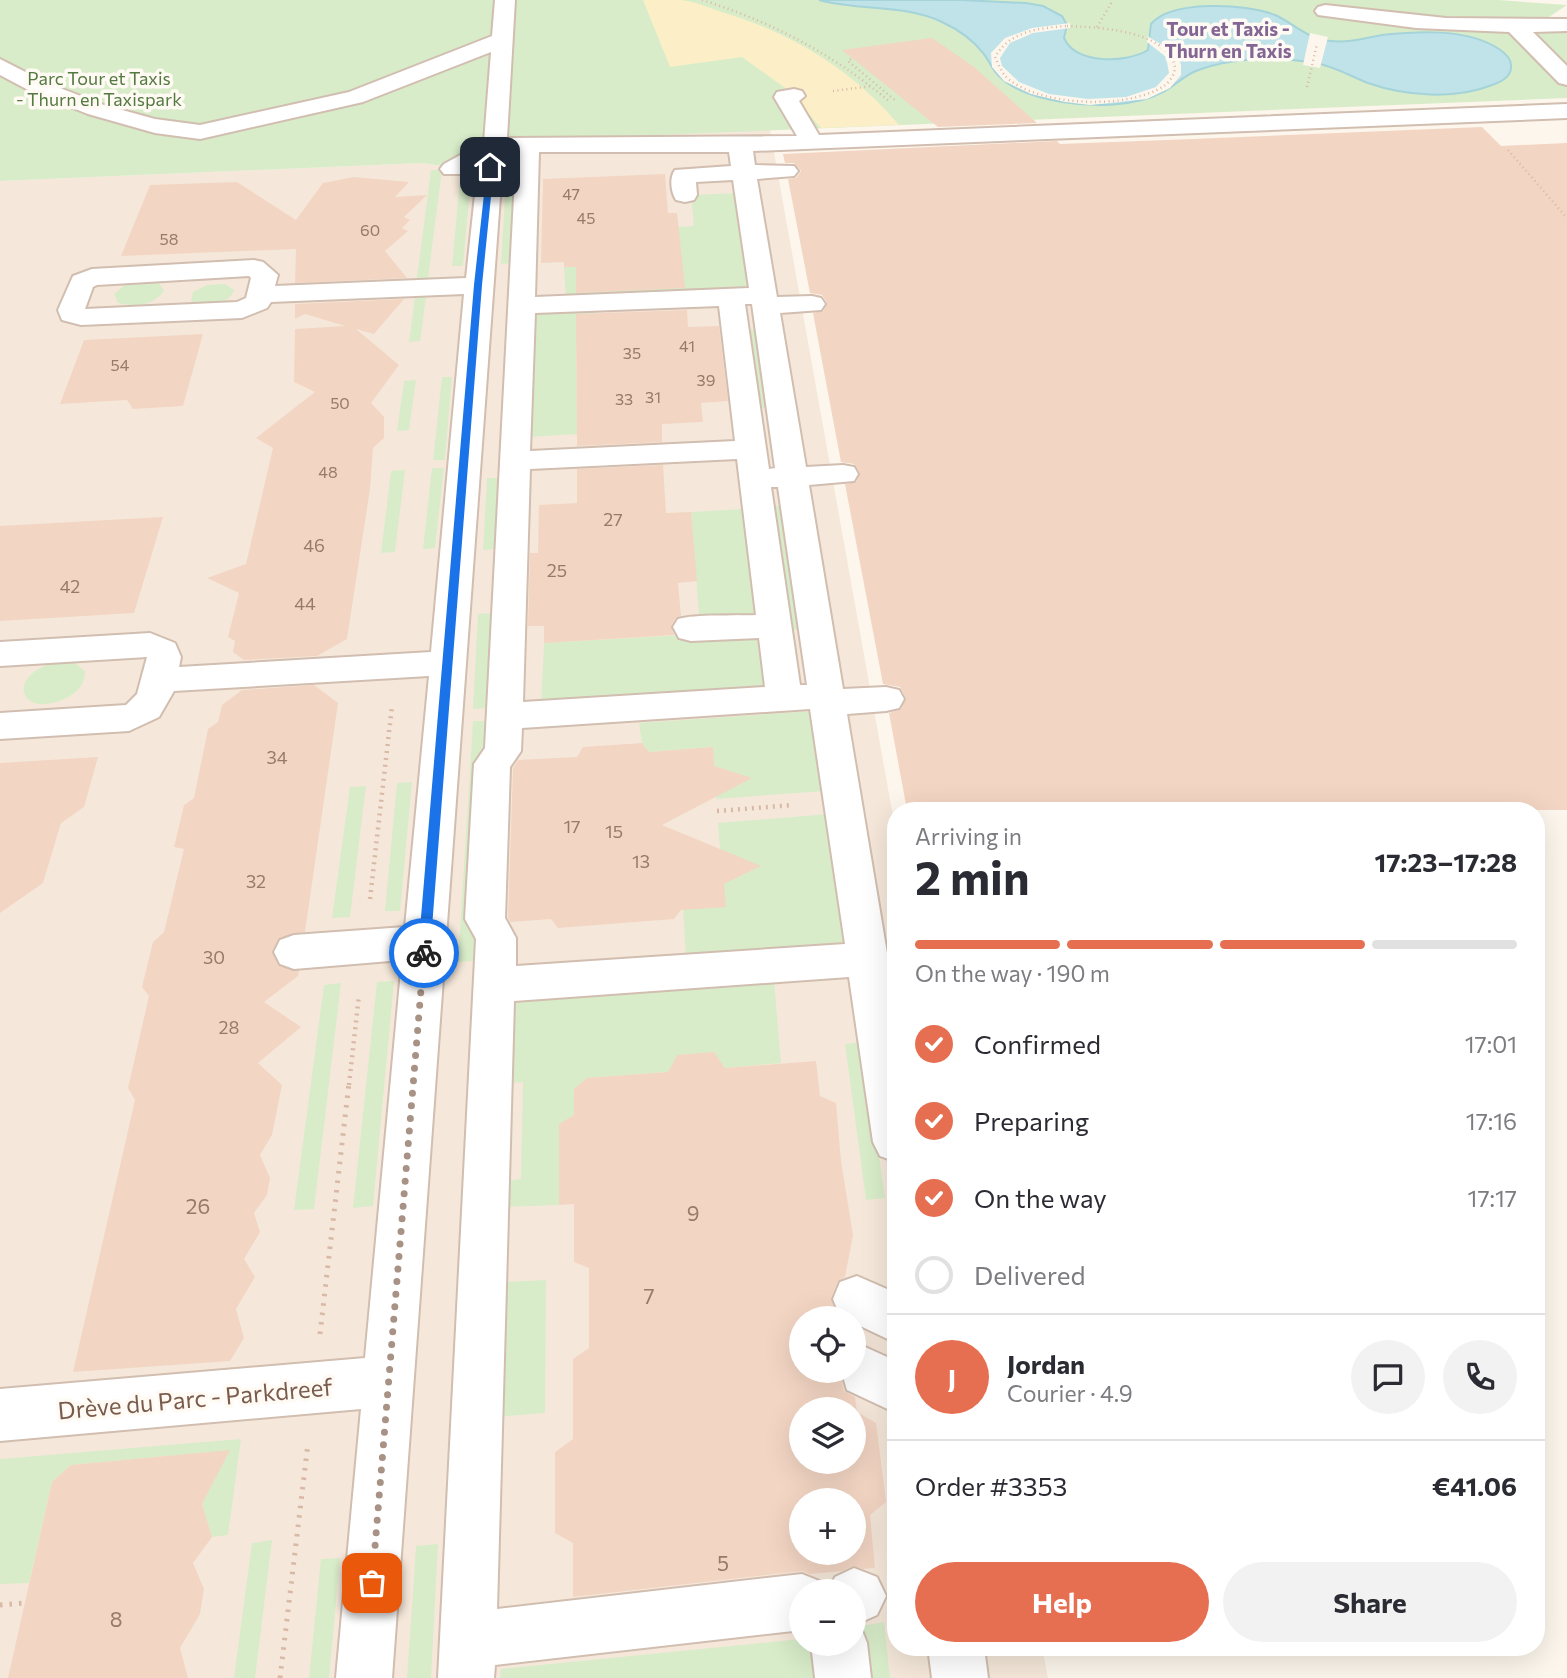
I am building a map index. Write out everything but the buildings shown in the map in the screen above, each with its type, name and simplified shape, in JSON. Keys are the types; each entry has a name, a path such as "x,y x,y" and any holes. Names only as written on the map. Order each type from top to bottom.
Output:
{"street":[{"path":"505,0 503,39 508,150 521,306 503,751 492,764 485,919 496,938 467,1659 789,1604"},
{"path":"1325,11 1410,23 1566,26"},
{"path":"1516,27 1567,78"},
{"path":"0,65 33,85 76,102 145,123 200,132 355,97 503,39"},
{"path":"794,96 785,97 806,129 810,142"},
{"path":"685,195 683,175 810,142 913,142 1119,129 1344,126 1567,111"},
{"path":"364,1678 479,275 508,150"},
{"path":"452,169 508,150 742,159 786,171"},
{"path":"742,159 754,299 753,464 784,699"},
{"path":"254,268 265,275 260,295 254,305 242,310 81,317 72,314 71,310 82,282 99,275 254,268"},
{"path":"260,295 479,275"},
{"path":"521,306 754,299 812,304"},
{"path":"754,299 792,477 827,700 835,802 867,959 886,1016"},
{"path":"515,461 753,464 792,477 844,474"},
{"path":"690,627 691,630 774,626"},
{"path":"0,654 150,645 163,651 164,657 152,705 139,715 129,718 0,726"},
{"path":"158,680 447,663"},
{"path":"504,716 784,699 886,699"},
{"path":"294,952 425,942"},
{"path":"494,985 867,959"},
{"name":"Drève du Parc - Parkdreef","path":"0,1415 389,1381"},
{"path":"843,1678 845,1656"},
{"path":"957,1656 960,1678"}],"path":[{"path":"702,0 784,29 832,57 872,86 903,114 913,142"},
{"path":"1097,27 1112,0"},
{"path":"1048,27 1097,27 1131,34 1162,48 1174,63 1172,79 1165,86 1140,97 1084,101 1054,97 1027,89 1012,82 996,65 998,49 1017,35 1048,27"},
{"path":"1311,72 1318,41"},
{"path":"851,59 848,61 887,92 901,107"},
{"path":"864,87 872,86"},
{"path":"1508,150 1567,218"},
{"path":"717,811 835,802"},
{"path":"0,1605 25,1603"}],"shaded area":[{"path":"770,130 890,802 887,802 887,1656 1044,1656 1048,1678 0,1678 0,181 423,163 462,169 510,141"}],"green space":[{"name":"Parc Tour et Taxis - Thurn en Taxispark","path":"0,0 1498,0 1567,5 1546,19 1559,32 1567,32 1567,98 510,141 464,169 472,168 463,266 452,266 461,169 423,163 0,181"},
{"path":"517,166 512,263 501,264 507,167"},
{"path":"431,170 442,170 428,278 417,278"},
{"path":"739,193 753,289 566,297 564,267 663,262 681,256 678,227 694,226 691,195"},
{"path":"134,281 159,283 164,291 155,300 143,304 118,303 114,294"},
{"path":"225,284 234,290 222,303 202,305 191,301 193,292 207,285"},
{"path":"415,297 426,297 420,341 409,342"},
{"path":"595,309 597,349 576,350 577,434 528,437 533,312"},
{"path":"748,330 759,330 770,408 759,409"},
{"path":"442,377 452,377 445,460 433,460"},
{"path":"416,380 409,430 397,431 404,381"},
{"path":"432,468 444,468 435,548 423,549"},
{"path":"405,470 395,552 381,553 391,471"},
{"path":"487,478 500,478 496,549 483,550"},
{"path":"773,506 783,506 802,629 790,630"},
{"path":"743,509 757,622 700,626 691,512"},
{"path":"492,613 487,708 473,709 478,614"},
{"path":"756,631 764,690 541,704 544,643"},
{"path":"71,660 85,671 83,683 75,692 51,703 37,704 28,699 24,691 25,682 33,673 48,665"},
{"path":"814,711 825,791 716,799 726,770 714,766 712,747 649,752 642,743 639,723"},
{"path":"473,721 486,721 473,961 458,962"},
{"path":"412,782 400,911 385,911 397,783"},
{"path":"366,786 350,917 332,918 350,787"},
{"path":"829,814 848,943 686,956 683,910 720,849 718,823"},
{"path":"394,981 373,1206 353,1208 377,982"},
{"path":"774,981 781,1063 725,1068 714,1053 678,1055 668,1072 587,1078 574,1089 574,1115 559,1125 559,1205 504,1207 506,1181 521,1179 523,1082 511,1083 514,1003"},
{"path":"341,983 314,1209 294,1210 324,985"},
{"path":"862,1042 885,1198 866,1200 845,1044"},
{"path":"546,1280 545,1413 497,1417 502,1282"},
{"path":"241,1439 228,1535 212,1537 202,1504 212,1452 71,1465 52,1482 29,1583 0,1584 0,1459"},
{"path":"272,1540 255,1678 234,1678 252,1543"},
{"path":"438,1544 431,1678 407,1678 416,1546"},
{"path":"340,1558 329,1678 309,1678 321,1559"},
{"path":"884,1622 890,1678 866,1678 864,1656 866,1656 866,1625"},
{"path":"789,1640 789,1656 818,1656 820,1678 500,1678 501,1669"}],"sand":[{"path":"643,0 691,2 747,21 796,42 841,70 881,105 899,125 821,128 788,90 742,57 670,67"}],"water":[{"path":"819,0 961,0 1043,6 1062,16 1067,25 1064,38 1070,47 1079,53 1102,59 1128,57 1148,50 1151,24 1161,16 1191,7 1228,6 1275,15 1323,40 1350,41 1382,35 1426,32 1472,37 1506,54 1511,71 1502,81 1478,90 1430,94 1382,87 1315,63 1270,59 1240,61 1196,71 1163,92 1139,101 1100,105 1074,104 1037,96 1005,82 974,44 959,31 942,22 897,10"}],"pier":[{"path":"1070,23 1070,28 1033,33 1010,43 1000,58 1002,66 1019,82 1049,94 1088,99 1126,97 1156,87 1169,73 1166,57 1147,42 1147,36 1174,52 1181,64 1181,75 1170,88 1147,99 1090,105 1031,94 1004,81 992,67 991,53 1005,38 1032,28"},
{"path":"1310,33 1328,37 1320,68 1303,65"}],"way so far":[{"path":"372,1583 424,953"}],"district":[{"name":"Tour et Taxis - Thurn en Taxis","path":"1228,39"}],"route":[{"path":"424,953 490,167"}]}
